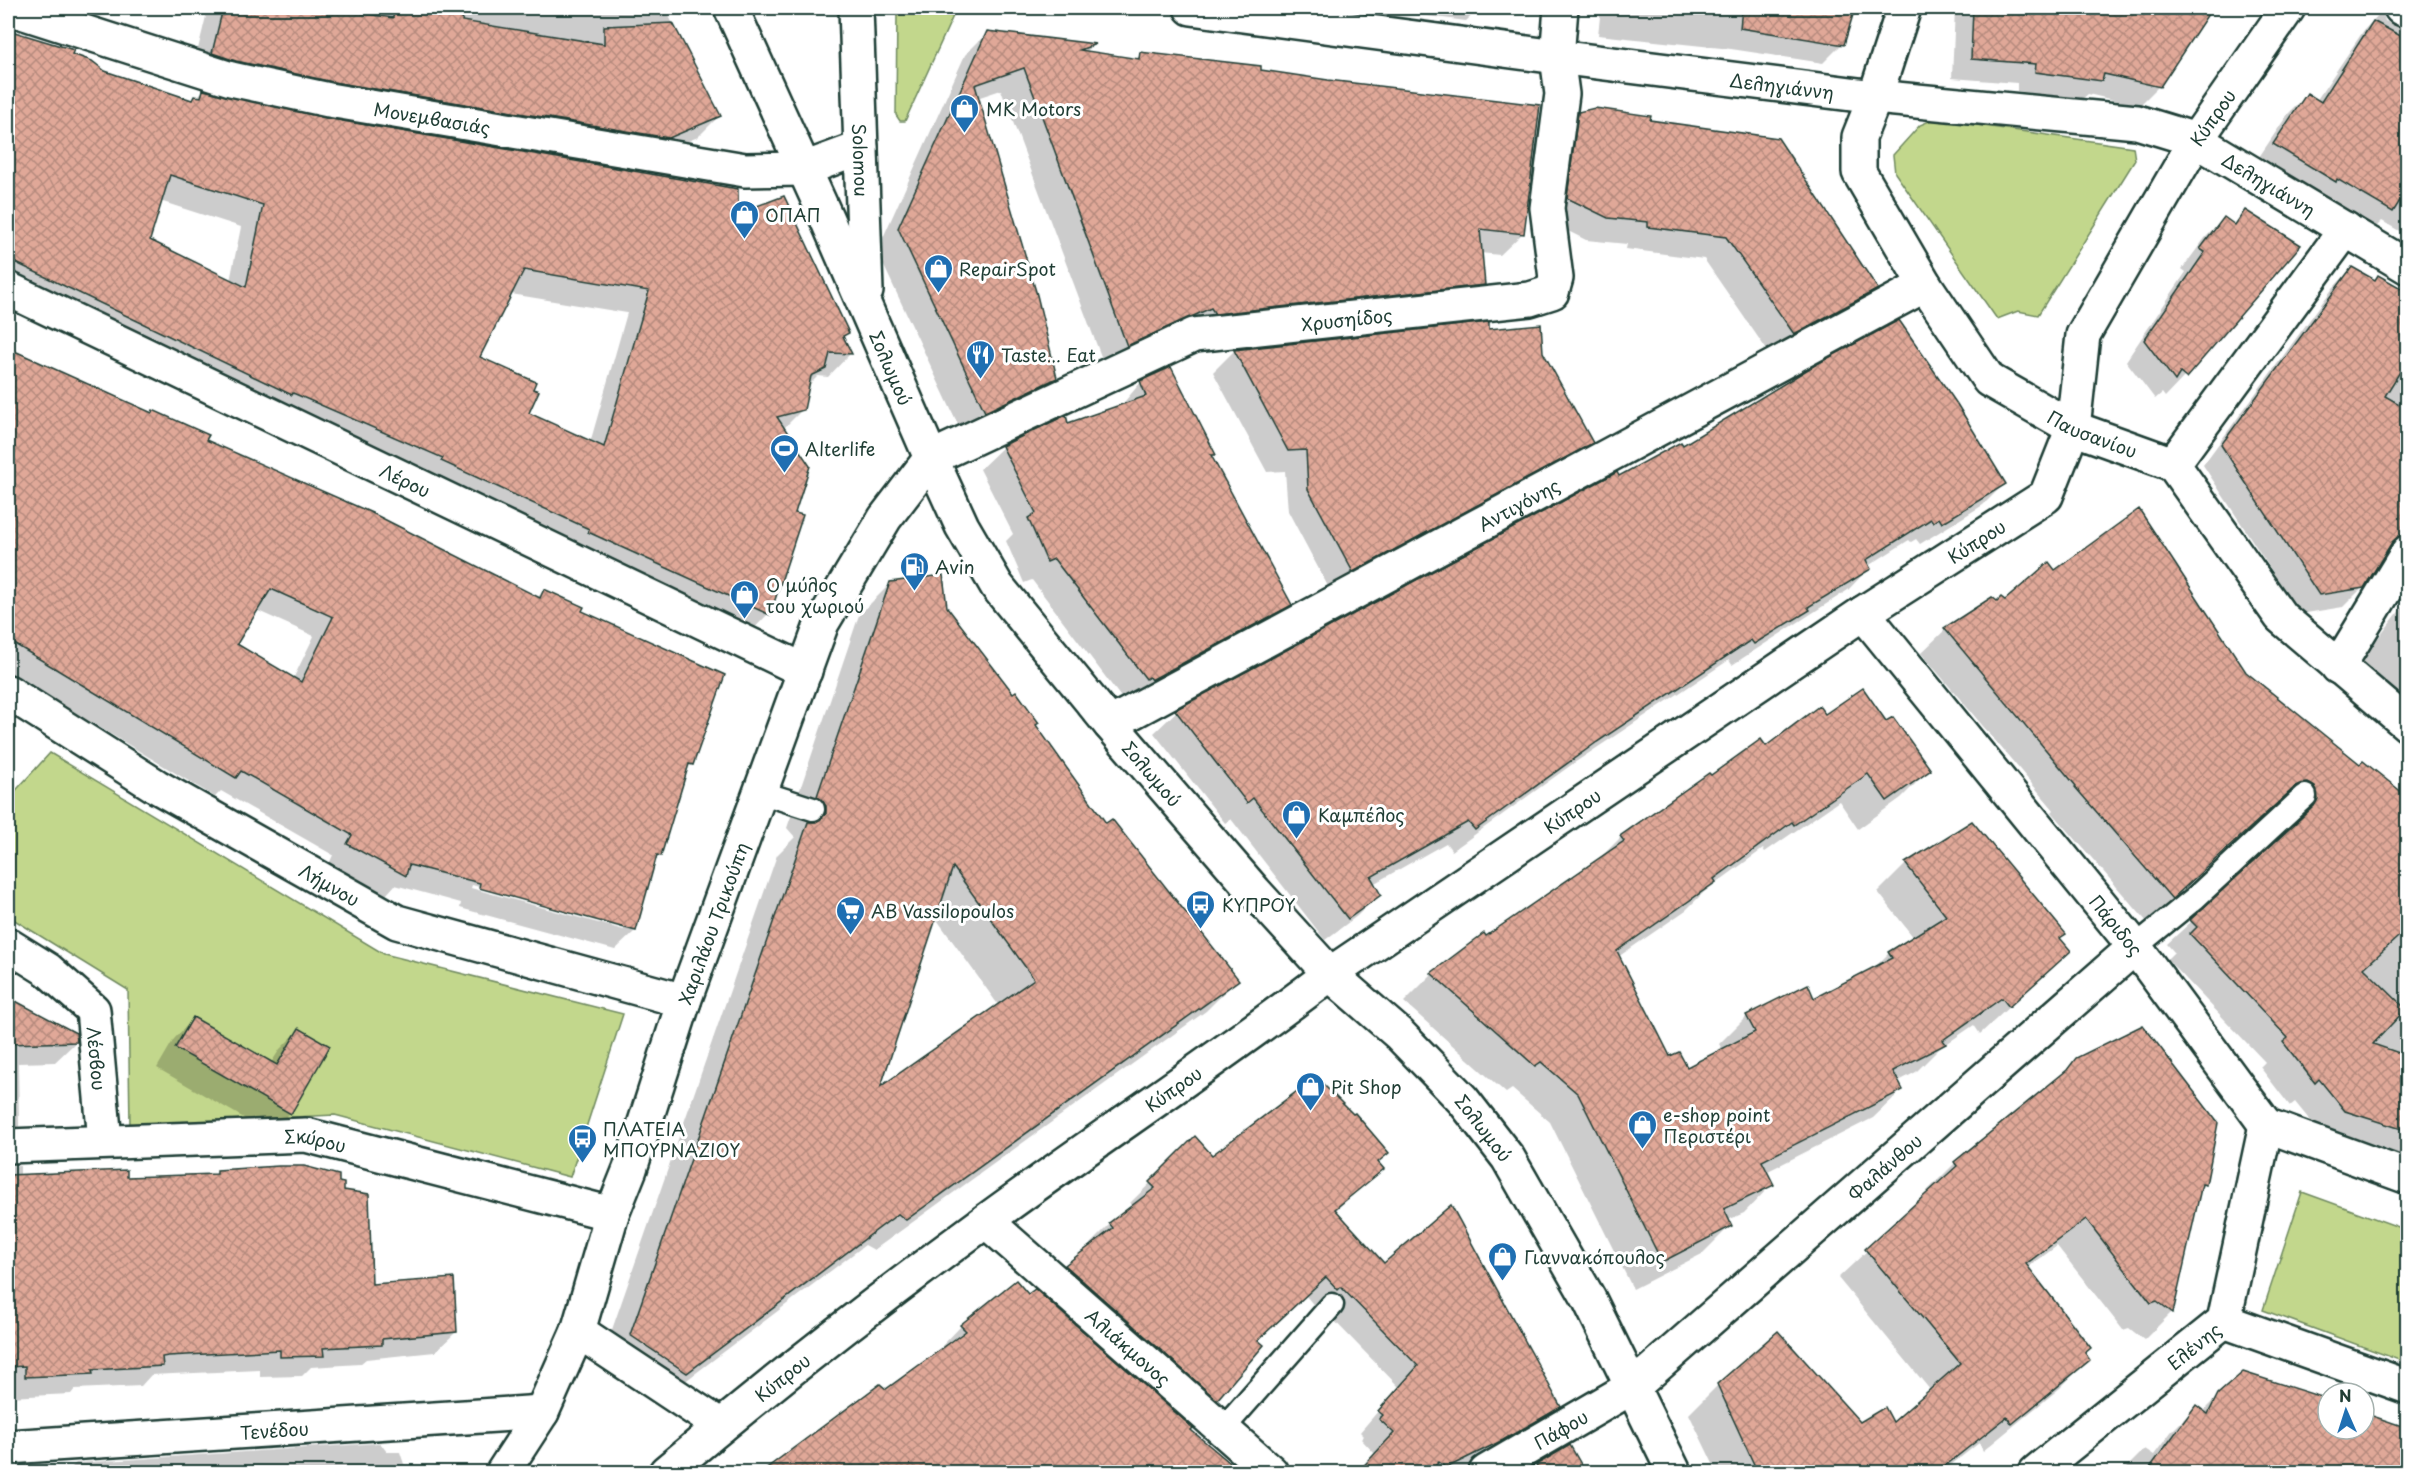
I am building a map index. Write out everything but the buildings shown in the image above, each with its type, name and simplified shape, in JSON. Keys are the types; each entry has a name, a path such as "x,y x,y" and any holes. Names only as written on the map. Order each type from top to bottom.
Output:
{"street":[{"name":"Μονεμβασιάς","path":"9,8 231,79 329,100 745,170 804,170 861,148"},
{"name":"Σολωμού","path":"731,8 962,526 997,586 1110,724 1255,892 1330,974 1399,1034 1463,1100 1508,1158 1589,1299 1634,1386 1674,1473"},
{"name":"Solomou","path":"856,8 867,310"},
{"name":"Δεληγιάννη","path":"1191,8 1875,97 2137,122 2196,140 2408,267"},
{"path":"1557,57 1562,8"},
{"name":"Παυσανίου","path":"1904,8 1875,97 1859,137 1859,172 1925,285 1989,380 2073,428 2173,464"},
{"name":"Κύπρου","path":"666,1473 721,1426 986,1221 1274,1017 1330,974 1863,613 2046,496 2073,428 2083,335 2196,140 2288,8"},
{"path":"2401,8 2408,11"},
{"name":"Χρυσηίδος","path":"931,458 1194,335 1530,299 1552,292 1556,278 1547,208 1562,94 1557,57"},
{"path":"2346,229 2173,464 2281,617 2408,725"},
{"name":"Αντιγόνης","path":"1110,724 1925,285"},
{"name":"Λέρου","path":"8,289 805,671"},
{"name":"Χαριλάου Τρικούπη","path":"542,1412 578,1330 612,1214 630,1169 684,1001 822,623 849,574 885,518 931,458"},
{"path":"2338,667 2408,552"},
{"name":"Πάριδος","path":"1863,613 2135,946 2266,1125"},
{"name":"Λήμνου","path":"8,692 156,786 397,922 684,1001"},
{"name":"Λέσβου","path":"8,945 48,970 93,1010 105,1141"},
{"name":"Φαλάνθου","path":"1634,1386 2135,946"},
{"path":"2266,1125 2408,1177"},
{"name":"Ελένης","path":"2036,1473 2224,1321 2266,1125"},
{"name":"Σκύρου","path":"8,1146 306,1135 612,1214"},
{"name":"Αλιάκμονος","path":"986,1221 1271,1473"},
{"path":"2224,1321 2408,1387"},
{"path":"578,1330 721,1426"},
{"name":"Πάφου","path":"1486,1473 1634,1386"},
{"path":"503,1473 542,1412"},
{"name":"Τενέδου","path":"8,1447 542,1412"}],"lane":[{"path":"760,792 813,809"},
{"path":"2135,946 2195,898 2305,796"},
{"path":"1221,1431 1332,1305"}],"green space":[{"path":"903,9 953,16 905,121 900,121 896,115 897,13"},
{"path":"1934,119 2133,147 2135,160 2038,315 2018,311 1997,319 1895,173 1893,155 1920,125"},
{"path":"50,753 384,954 623,1014 570,1177 335,1115 130,1125 128,990 8,916 8,799"},
{"path":"2302,1192 2407,1230 2407,1363 2263,1310"}],"place":[{"name":"MK Motors","path":"965,134"},
{"name":"ΟΠΑΠ","path":"744,240"},
{"name":"RepairSpot","path":"938,294"},
{"name":"Taste... Eat","path":"980,380"},
{"name":"Alterlife","path":"784,474"},
{"name":"Avin","path":"914,592"},
{"name":"Ο μύλος του χωριού","path":"745,620"},
{"name":"Καμπέλος","path":"1297,840"},
{"name":"ΚΥΠΡΟΥ","path":"1201,930"},
{"name":"AB Vassilopoulos","path":"850,936"},
{"name":"Pit Shop","path":"1310,1112"},
{"name":"e-shop point Περιστέρι","path":"1642,1150"},
{"name":"ΠΛΑΤΕΙΑ ΜΠΟΥΡΝΑΖΙΟΥ","path":"582,1164"},
{"name":"Γιαννακόπουλος","path":"1503,1282"}]}
